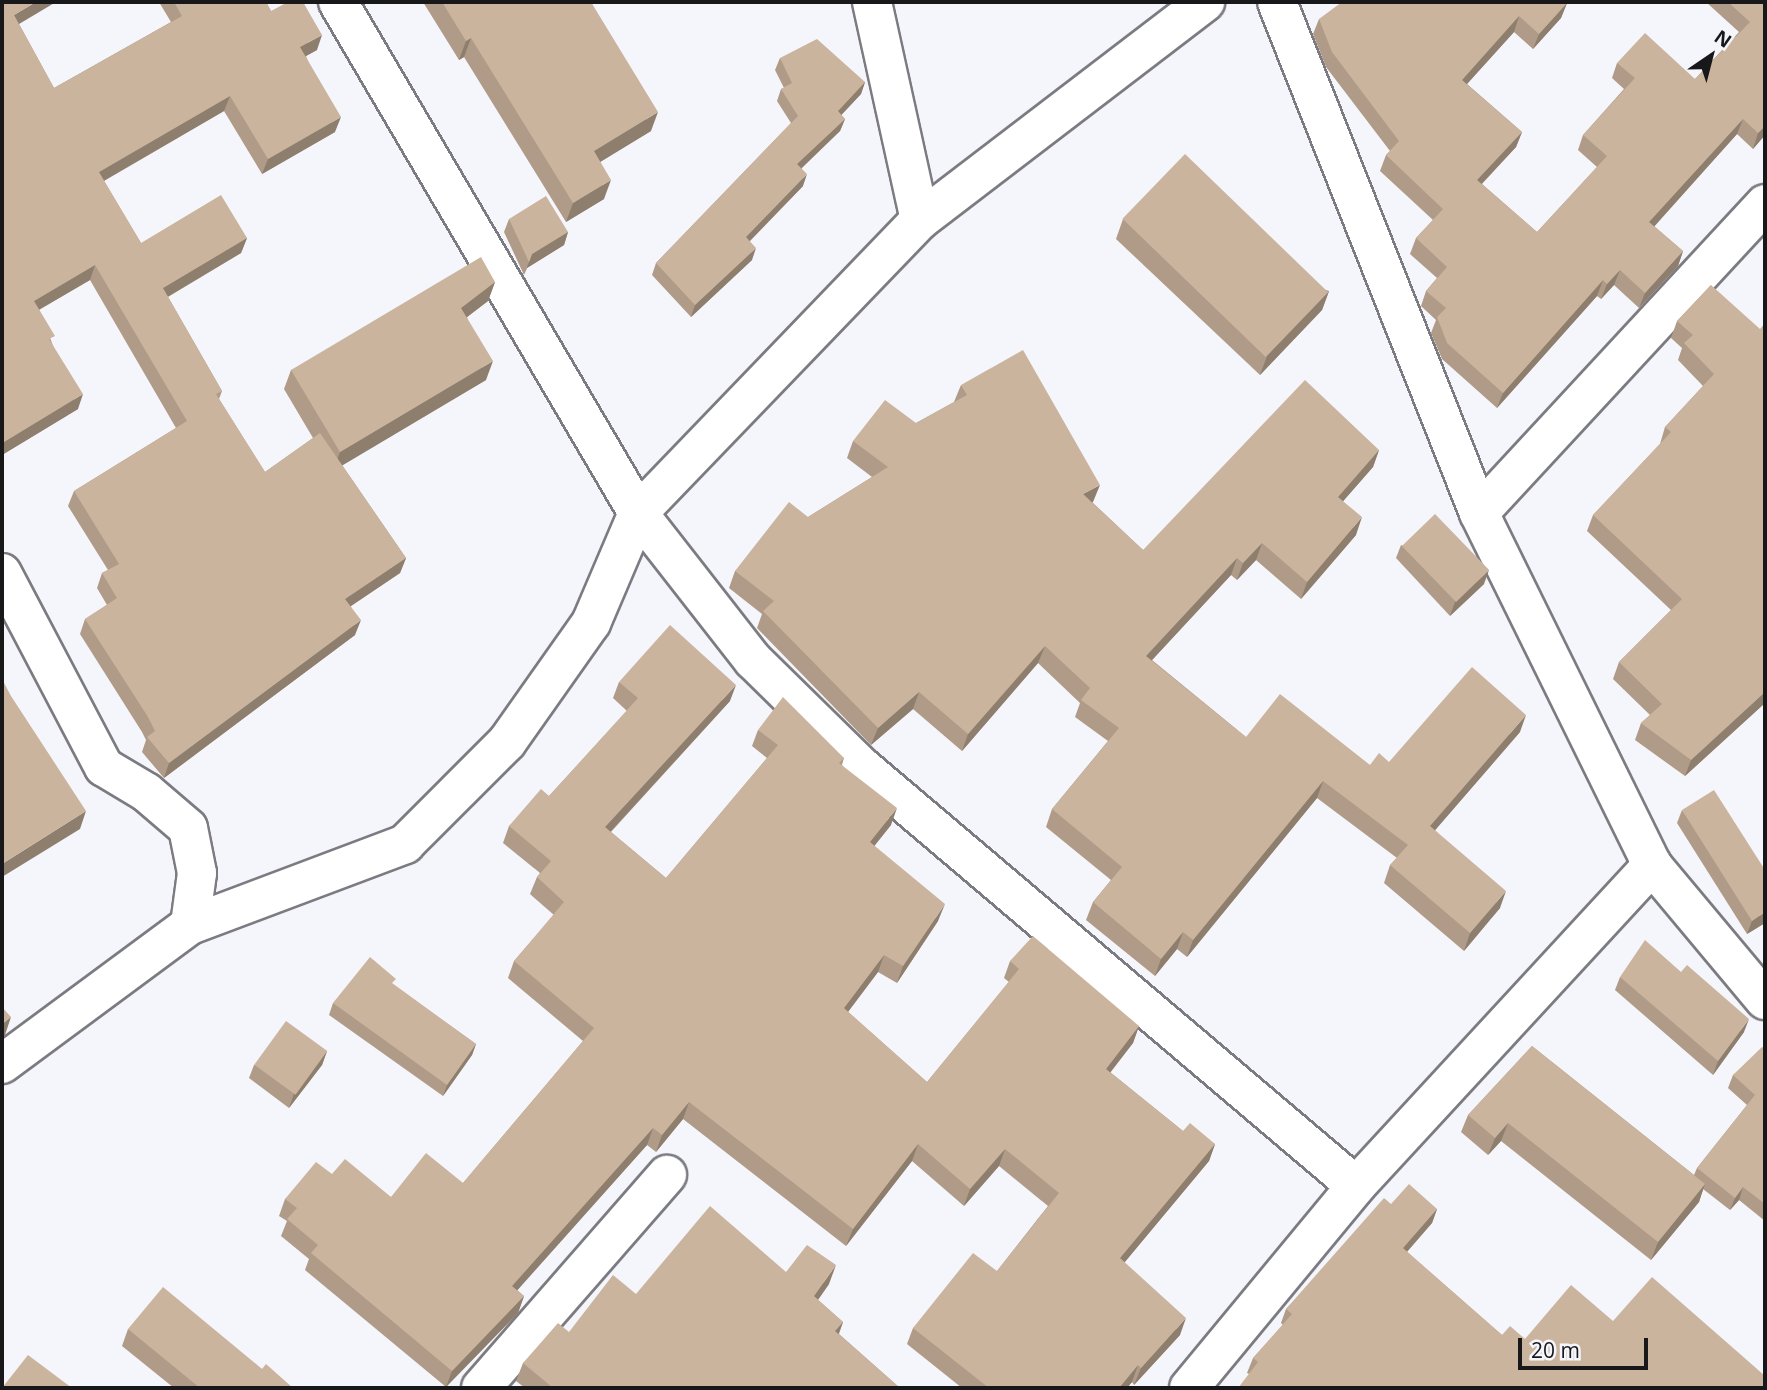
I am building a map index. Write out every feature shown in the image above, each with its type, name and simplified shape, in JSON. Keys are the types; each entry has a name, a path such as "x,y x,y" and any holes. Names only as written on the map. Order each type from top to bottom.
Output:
{"street":[{"path":"338,2 638,513 753,660 861,766 1356,1186"},
{"path":"872,2 920,220"},
{"path":"2,1063 190,925 405,844 507,742 591,623 638,513 920,220 1205,2"},
{"path":"1277,2 1479,513 1652,865 1765,1000"},
{"path":"1479,513 1765,204"},
{"path":"2,573 104,768 146,792 188,828 197,873 190,925"},
{"path":"1189,1388 1356,1186 1652,865"},
{"path":"481,1388 667,1175"}],"building":[{"path":"2,2 36,2 14,15 54,88 182,16 174,2 266,2 271,11 288,2 303,2 322,35 300,47 341,117 268,159 230,96 99,172 141,243 221,195 247,238 163,288 222,391 216,394 265,472 320,433 406,558 345,599 361,620 169,763 147,737 155,731 148,717 85,619 117,598 102,573 119,564 74,491 187,421 95,265 34,301 55,336 49,339 83,394 4,442 2,437"},
{"path":"442,2 591,2 658,112 594,151 611,180 573,203 471,38 466,41"},
{"path":"1342,2 1567,3 1539,34 1519,16 1462,80 1522,132 1477,180 1537,232 1607,156 1583,135 1635,78 1617,63 1645,33 1695,79 1750,22 1728,2 1765,2 1765,126 1758,133 1743,119 1649,222 1683,251 1645,293 1620,270 1607,284 1603,280 1503,393 1447,343 1437,317 1446,308 1426,291 1447,267 1416,238 1443,209 1386,155 1399,141 1332,52 1319,19"},
{"path":"817,39 865,82 838,111 845,119 797,164 807,174 746,237 756,248 695,305 656,263 798,116 781,89 792,83 780,58"},
{"path":"1185,154 1328,292 1266,357 1122,219"},
{"path":"546,196 568,232 532,254 529,262 509,219"},
{"path":"481,257 495,282 461,308 493,361 340,452 291,370"},
{"path":"1711,285 1760,329 1765,323 1765,692 1691,760 1641,723 1662,704 1619,662 1682,599 1593,515 1671,432 1665,427 1714,374 1684,343 1693,335 1677,321"},
{"path":"1023,350 1100,485 1083,494 1143,550 1305,380 1379,450 1338,497 1362,517 1307,582 1262,543 1243,563 1237,558 1146,656 1246,737 1280,694 1370,765 1379,753 1389,762 1472,667 1526,715 1430,826 1506,891 1470,933 1390,865 1408,845 1323,781 1193,940 1183,932 1161,959 1093,902 1122,867 1052,809 1119,728 1081,700 1090,688 1045,646 968,734 919,692 878,728 763,611 774,601 735,571 789,502 808,517 888,467 853,441 885,400 916,423 967,395 961,385"},
{"path":"1435,514 1489,570 1456,602 1402,546"},
{"path":"670,625 736,685 605,827 666,878 778,745 758,730 783,697 844,758 839,763 897,808 870,842 945,904 903,966 884,955 844,1008 927,1082 1019,969 1010,961 1033,936 1139,1026 1106,1069 1183,1131 1190,1123 1215,1144 1120,1258 1186,1318 1141,1368 1138,1365 1119,1388 989,1388 913,1328 973,1253 997,1271 1059,1193 1005,1149 970,1189 918,1144 853,1229 689,1102 662,1135 653,1128 512,1286 524,1296 452,1371 311,1253 318,1245 287,1219 297,1208 285,1199 316,1162 332,1174 345,1159 391,1197 426,1153 463,1183 594,1028 514,961 564,902 537,877 551,861 509,826 541,789 549,796 638,698 619,682"},
{"path":"2,679 86,811 2,864"},
{"path":"1714,790 1765,870 1765,912 1752,921 1682,810"},
{"path":"1645,940 1681,972 1687,965 1749,1019 1718,1061 1620,977"},
{"path":"370,957 396,979 392,983 476,1044 447,1085 333,1003"},
{"path":"2,1007 11,1017 2,1024"},
{"path":"286,1021 327,1051 296,1095 254,1065"},
{"path":"1532,1046 1705,1184 1658,1242 1508,1123 1495,1138 1468,1115"},
{"path":"1762,1047 1765,1049 1765,1204 1743,1187 1735,1198 1697,1168 1755,1095 1733,1075"},
{"path":"1409,1184 1437,1209 1403,1248 1502,1335 1510,1326 1525,1339 1571,1285 1613,1321 1652,1277 1765,1376 1765,1388 1238,1388 1258,1362 1253,1358 1292,1314 1286,1309 1384,1198 1391,1204"},
{"path":"710,1206 786,1272 807,1245 836,1265 814,1296 843,1322 835,1331 900,1388 553,1388 523,1363 558,1323 569,1332 613,1275 636,1294"},
{"path":"163,1287 262,1369 266,1364 293,1388 200,1388 128,1329"},
{"path":"28,1355 72,1388 2,1388"}]}
